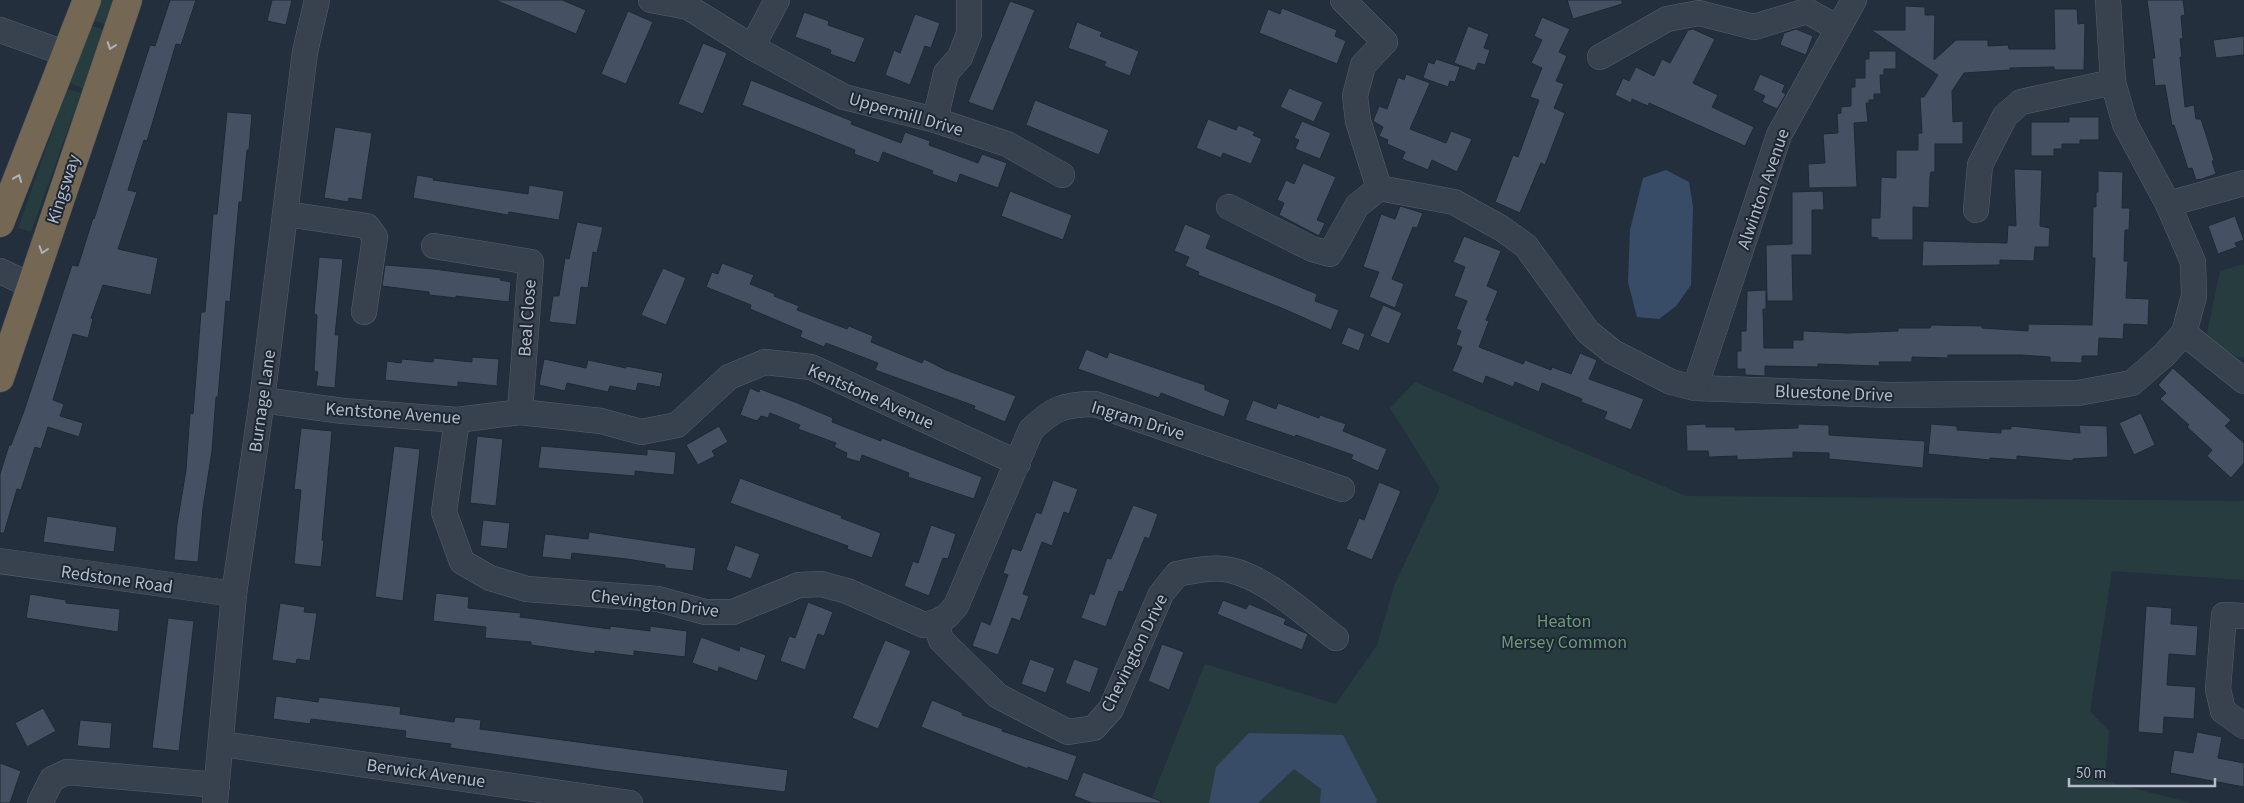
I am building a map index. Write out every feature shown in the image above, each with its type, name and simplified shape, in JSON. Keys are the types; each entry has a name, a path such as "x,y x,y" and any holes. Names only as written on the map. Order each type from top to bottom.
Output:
{"highway":[{"path":"0,223 87,0"},
{"name":"Kingsway","path":"0,378 128,0"}],"street":[{"name":"Burnage Lane","path":"216,794 234,594 262,400 305,52 317,0"},
{"name":"Uppermill Drive","path":"652,0 688,7 752,47 844,97 935,120 1007,144 1062,175"},
{"path":"752,47 777,0"},
{"path":"935,120 946,73 960,57 969,34 969,0"},
{"path":"1229,207 1312,249 1330,254 1357,206 1379,188 1358,121 1355,96 1363,66 1385,42 1343,0"},
{"name":"Alwinton Avenue","path":"1695,388 1779,135 1854,0"},
{"path":"2108,0 2114,82 2125,124 2168,204 2193,262 2194,296 2184,333 2244,381"},
{"path":"1600,57 1667,19 1699,13 1754,27 1807,11 1838,28"},
{"path":"0,30 67,54"},
{"path":"1976,210 1980,165 2005,116 2021,102 2114,82"},
{"path":"2168,204 2244,183"},
{"name":"Bluestone Drive","path":"1379,188 1454,202 1502,228 1526,246 1588,332 1613,352 1671,382 1695,388 1889,395 2078,392 2132,383 2184,333"},
{"path":"286,214 367,226 375,237 364,312"},
{"name":"Beal Close","path":"434,246 531,262 520,412"},
{"path":"0,271 32,286"},
{"name":"Kentstone Avenue","path":"262,400 343,411 457,420 520,412 601,421 640,432 677,425 729,377 765,362 811,367 1018,463"},
{"name":"Ingram Drive","path":"936,622 946,617 956,606 1031,430 1047,414 1069,404 1095,404 1342,489"},
{"name":"Chevington Drive","path":"457,420 444,512 462,562 490,578 527,589 658,600 706,612 733,612 799,586 821,584 847,591 924,624 936,622 940,640 998,696 1068,732 1094,728 1111,708 1161,594 1177,574 1197,570 1230,570 1263,584 1336,638"},
{"name":"Redstone Road","path":"0,561 234,594"},
{"path":"2244,616 2224,615 2218,689 2222,712 2244,726"},
{"name":"Berwick Avenue","path":"222,744 630,803"},
{"path":"40,803 52,780 67,772 216,794"}],"green space":[{"path":"100,0 115,0 106,25 93,20"},
{"path":"90,25 104,30 84,89 70,83"},
{"path":"67,89 81,93 31,232 18,228"},
{"path":"2244,264 2244,357 2239,358 2206,338 2220,271"},
{"name":"Heaton Mersey Common","path":"1415,382 1686,496 2244,501 2244,580 2112,571 2090,711 2109,731 2105,781 2192,803 1150,803 1205,664 1336,704 1377,645 1394,586 1440,488 1390,408"}],"water":[{"path":"1666,170 1689,182 1693,207 1691,285 1676,306 1659,319 1637,317 1628,282 1630,230 1643,178"},
{"path":"1249,733 1343,735 1377,800 1376,803 1320,803 1321,789 1294,769 1258,803 1209,803 1216,767"}],"building":[{"path":"170,0 196,0 181,45 176,44 147,141 144,140 136,164 128,190 137,192 118,249 158,258 151,295 103,285 91,318 93,319 88,338 73,334 53,400 64,404 60,416 83,423 79,437 48,427 41,449 35,447 21,490 17,489 4,533 0,533 0,474 9,445 11,445 24,411 72,265 78,266 150,45 155,46"},
{"path":"272,0 292,0 286,25 267,21"},
{"path":"495,0 562,0 586,10 576,34"},
{"path":"1567,0 1622,0 1622,4 1573,19"},
{"path":"2147,0 2183,0 2185,15 2181,16 2183,38 2180,39 2182,57 2180,57 2185,107 2194,105 2196,119 2201,119 2214,160 2212,161 2216,174 2202,179 2196,180 2192,168 2188,169 2174,125 2172,126 2165,85 2155,86 2152,58 2155,58"},
{"path":"1010,1 1035,10 993,111 968,102"},
{"path":"1905,6 1925,7 1925,15 1935,15 1934,60 1956,40 1988,40 1988,46 2008,45 2009,49 2055,49 2054,9 2077,9 2078,24 2085,23 2084,70 2054,70 2054,67 2010,68 2010,70 1964,73 1952,91 1953,122 1963,121 1963,144 1935,144 1935,172 1931,172 1930,177 1929,208 1913,207 1913,240 1878,240 1878,238 1871,237 1871,218 1880,218 1881,177 1896,178 1896,150 1918,150 1918,133 1922,133 1920,97 1924,97 1938,75 1871,30 1905,30"},
{"path":"1282,8 1337,30 1335,36 1346,41 1337,64 1259,33 1268,9 1280,14"},
{"path":"628,11 653,22 626,84 601,74"},
{"path":"804,12 829,21 828,25 865,38 855,63 830,54 831,50 795,37"},
{"path":"915,14 940,23 931,48 925,46 910,85 885,75 894,50 900,53"},
{"path":"1542,17 1570,29 1559,52 1567,56 1556,81 1564,84 1554,108 1565,113 1545,165 1541,163 1520,213 1495,202 1513,155 1518,157 1539,100 1530,97 1542,68 1531,63 1542,40 1534,36"},
{"path":"1077,22 1102,32 1100,36 1139,51 1130,76 1104,66 1106,62 1068,48"},
{"path":"1468,26 1489,34 1484,48 1490,50 1485,65 1478,63 1475,71 1454,63"},
{"path":"1693,29 1715,39 1693,83 1718,95 1712,107 1754,127 1745,146 1649,103 1648,106 1632,99 1631,103 1615,95 1623,78 1629,81 1636,67 1654,76 1662,59 1670,63 1688,30"},
{"path":"1796,29 1813,36 1806,55 1780,45 1784,33"},
{"path":"2244,36 2244,55 2216,58 2213,40"},
{"path":"703,43 727,53 703,114 678,104"},
{"path":"1869,51 1896,51 1896,69 1884,69 1884,75 1880,75 1881,94 1874,94 1874,100 1869,100 1869,103 1866,103 1868,122 1854,123 1857,187 1809,188 1808,164 1825,163 1823,134 1838,133 1837,114 1841,113 1841,107 1851,106 1851,87 1855,87 1855,78 1865,78 1865,59 1869,59"},
{"path":"1436,59 1460,67 1455,82 1450,81 1448,87 1423,78 1428,62 1434,64"},
{"path":"1406,74 1430,83 1410,129 1446,143 1451,131 1472,139 1457,172 1432,160 1428,170 1402,159 1405,152 1387,144 1388,140 1379,136 1383,127 1373,121 1379,106 1387,109 1398,77 1404,80"},
{"path":"1760,74 1785,85 1782,92 1786,94 1777,109 1762,102 1765,96 1753,90"},
{"path":"751,80 852,121 851,124 901,143 905,132 930,141 929,145 978,163 982,154 1007,163 998,188 960,174 957,183 932,174 933,171 883,152 879,163 854,154 855,150 742,105"},
{"path":"1289,88 1323,102 1314,122 1280,107"},
{"path":"1035,100 1109,130 1099,155 1026,125"},
{"path":"227,112 252,114 249,150 247,150 242,202 239,202 230,302 226,301 218,397 216,397 212,451 203,508 198,562 174,560 177,524 186,470 190,413 193,414 201,312 205,312 213,214 217,214"},
{"path":"2069,117 2099,117 2099,140 2080,140 2080,144 2062,144 2062,149 2054,149 2054,156 2031,156 2031,122 2069,122"},
{"path":"1208,119 1236,130 1238,125 1255,132 1253,135 1262,139 1251,164 1223,153 1221,158 1196,148"},
{"path":"1302,121 1331,133 1320,159 1295,149 1299,140 1294,138"},
{"path":"335,127 372,133 362,200 349,198 348,202 324,198"},
{"path":"1303,163 1336,177 1317,220 1325,223 1319,236 1279,215 1284,203 1277,200 1286,180 1294,184"},
{"path":"2014,169 2042,170 2040,226 2050,228 2049,247 2035,247 2034,261 2000,260 2000,265 1922,266 1923,241 2007,243 2008,225 2016,226"},
{"path":"2098,171 2123,172 2122,208 2130,208 2129,230 2125,230 2124,261 2128,261 2126,298 2149,299 2148,325 2124,324 2123,339 2099,338 2098,356 2082,356 2082,363 2050,362 2050,357 2021,355 1948,355 1948,358 1912,357 1912,362 1879,362 1880,366 1818,364 1818,367 1765,366 1765,376 1745,375 1745,369 1737,369 1737,351 1741,351 1741,331 1746,331 1747,291 1766,290 1766,309 1763,309 1764,348 1793,348 1793,340 1803,340 1803,331 1848,333 1898,331 1898,328 1930,328 1931,325 1982,326 1982,328 2028,331 2028,324 2092,325 2095,258 2092,258 2093,207 2096,207"},
{"path":"417,175 434,178 433,180 528,194 529,185 564,191 559,220 509,212 508,215 413,198"},
{"path":"1010,191 1072,215 1063,240 1001,216"},
{"path":"1823,191 1824,210 1812,210 1812,255 1792,255 1793,301 1767,301 1766,245 1792,244 1792,192"},
{"path":"1400,206 1423,213 1417,228 1413,227 1392,279 1404,284 1395,308 1369,297 1379,272 1363,267 1381,214 1395,219"},
{"path":"2235,216 2244,240 2235,243 2237,247 2218,254 2208,226"},
{"path":"577,222 603,227 597,253 593,252 588,288 581,287 576,325 549,322 553,296 559,296 565,258 569,259"},
{"path":"1185,224 1211,235 1206,248 1317,294 1315,301 1339,310 1331,330 1198,275 1199,272 1185,266 1189,257 1174,251"},
{"path":"1464,236 1501,251 1487,286 1498,291 1486,320 1489,321 1479,347 1523,364 1525,360 1551,370 1552,367 1571,374 1580,353 1597,360 1589,379 1644,399 1631,430 1604,419 1607,412 1581,402 1582,399 1542,383 1539,392 1515,382 1513,387 1486,376 1483,384 1452,371 1462,347 1456,345 1461,331 1456,329 1467,301 1454,296 1465,267 1453,262"},
{"path":"319,257 343,259 335,335 339,335 335,388 316,386 318,372 314,371 317,315 314,314"},
{"path":"722,263 754,275 750,284 799,306 797,310 847,329 849,326 873,336 871,342 922,363 924,359 946,370 1016,396 1005,422 974,409 975,406 875,370 878,363 826,343 824,347 800,337 802,331 750,309 751,305 706,287 712,272 718,274"},
{"path":"385,265 501,278 500,280 511,282 509,302 429,295 429,292 382,286"},
{"path":"663,268 686,278 666,325 641,315"},
{"path":"1383,305 1402,313 1389,344 1370,336"},
{"path":"1348,327 1365,334 1359,351 1341,344"},
{"path":"1086,349 1107,358 1109,352 1205,385 1205,390 1230,400 1224,417 1161,393 1159,398 1078,369"},
{"path":"472,357 499,359 497,386 458,382 458,387 385,380 387,361 401,363 402,359 433,362 434,358 472,362"},
{"path":"544,359 586,368 588,360 663,373 660,387 638,383 636,391 610,386 608,392 567,383 565,391 539,385"},
{"path":"2173,368 2231,420 2225,426 2244,443 2244,463 2231,478 2207,456 2212,450 2187,427 2189,425 2160,399 2166,393 2158,385"},
{"path":"750,388 759,392 760,389 795,402 833,418 832,422 881,441 882,438 982,477 974,499 908,477 909,473 862,455 860,462 846,458 847,453 834,447 836,443 798,429 800,425 770,413 768,418 761,416 757,421 740,415"},
{"path":"1253,400 1276,409 1278,403 1319,418 1320,415 1346,424 1343,431 1387,449 1378,471 1351,459 1353,455 1245,420"},
{"path":"2141,413 2155,445 2134,455 2119,423"},
{"path":"1706,424 1706,427 1735,427 1735,430 1798,428 1798,424 1829,425 1829,435 1925,441 1923,468 1829,459 1829,453 1793,452 1793,458 1737,460 1737,456 1709,457 1708,451 1687,451 1686,425"},
{"path":"1931,424 1957,426 1957,430 2001,433 2001,429 2011,429 2011,426 2080,433 2079,425 2107,426 2108,457 2073,459 2073,461 2017,456 2017,460 1990,458 1990,460 1928,454"},
{"path":"719,426 728,442 712,451 715,456 698,465 686,445"},
{"path":"301,428 332,431 321,567 294,564 301,490 294,489"},
{"path":"477,436 503,439 496,506 470,503"},
{"path":"394,446 420,449 403,601 375,597"},
{"path":"541,446 647,455 647,449 676,452 674,475 635,471 635,476 538,468"},
{"path":"740,478 842,516 841,518 881,533 872,558 847,549 848,546 730,503"},
{"path":"1053,480 1078,489 1069,514 1064,512 1052,546 1042,542 1023,594 1029,596 1020,621 1012,618 998,655 972,646 981,621 990,625 1008,575 1003,573 1012,548 1021,551 1036,512 1041,514"},
{"path":"1379,482 1401,491 1372,560 1346,549 1359,518 1364,520"},
{"path":"1133,505 1158,514 1149,539 1145,537 1123,592 1119,591 1106,627 1081,618 1090,593 1094,595 1107,558 1111,559"},
{"path":"47,516 117,527 114,552 43,542"},
{"path":"483,520 510,523 507,549 480,546"},
{"path":"931,525 956,534 948,559 943,558 929,596 904,586 913,561 918,563"},
{"path":"589,532 696,548 693,571 665,568 665,565 627,559 572,553 571,560 542,557 545,534 588,539"},
{"path":"735,545 760,554 751,579 726,570"},
{"path":"436,593 469,597 468,608 521,613 520,617 610,629 610,626 650,631 650,626 687,631 685,657 634,651 634,656 595,651 595,654 531,645 531,642 485,638 486,627 433,621"},
{"path":"30,594 66,600 66,603 120,609 118,632 26,618"},
{"path":"1223,600 1246,609 1249,604 1286,619 1284,624 1308,634 1302,650 1217,614"},
{"path":"808,602 833,612 824,636 818,634 805,670 780,661 789,636 795,638"},
{"path":"280,603 305,607 304,612 317,613 310,661 297,659 296,664 272,660"},
{"path":"2146,606 2172,608 2171,624 2198,626 2196,656 2169,654 2167,685 2196,687 2194,719 2164,717 2163,734 2138,732"},
{"path":"168,618 194,621 179,751 152,748"},
{"path":"701,637 739,651 740,646 766,655 757,681 719,667 718,672 692,663"},
{"path":"885,640 911,651 878,729 852,718"},
{"path":"1162,644 1184,652 1169,690 1148,681"},
{"path":"1030,659 1055,668 1046,693 1021,684"},
{"path":"1074,659 1099,668 1090,693 1065,683"},
{"path":"276,696 318,702 319,697 401,707 400,714 454,722 455,717 481,720 480,729 788,770 785,792 610,771 450,748 451,744 405,738 406,731 311,719 310,724 273,719"},
{"path":"932,700 963,713 962,715 1003,729 1002,731 1077,756 1068,781 1028,767 1028,769 921,727"},
{"path":"43,708 56,731 27,747 15,723"},
{"path":"80,720 112,723 110,749 77,746"},
{"path":"2197,732 2222,737 2218,758 2244,763 2244,787 2170,773 2174,750 2193,753"},
{"path":"0,763 21,771 10,803 0,803"},
{"path":"1083,772 1161,801 1161,803 1092,803 1074,796"}]}
